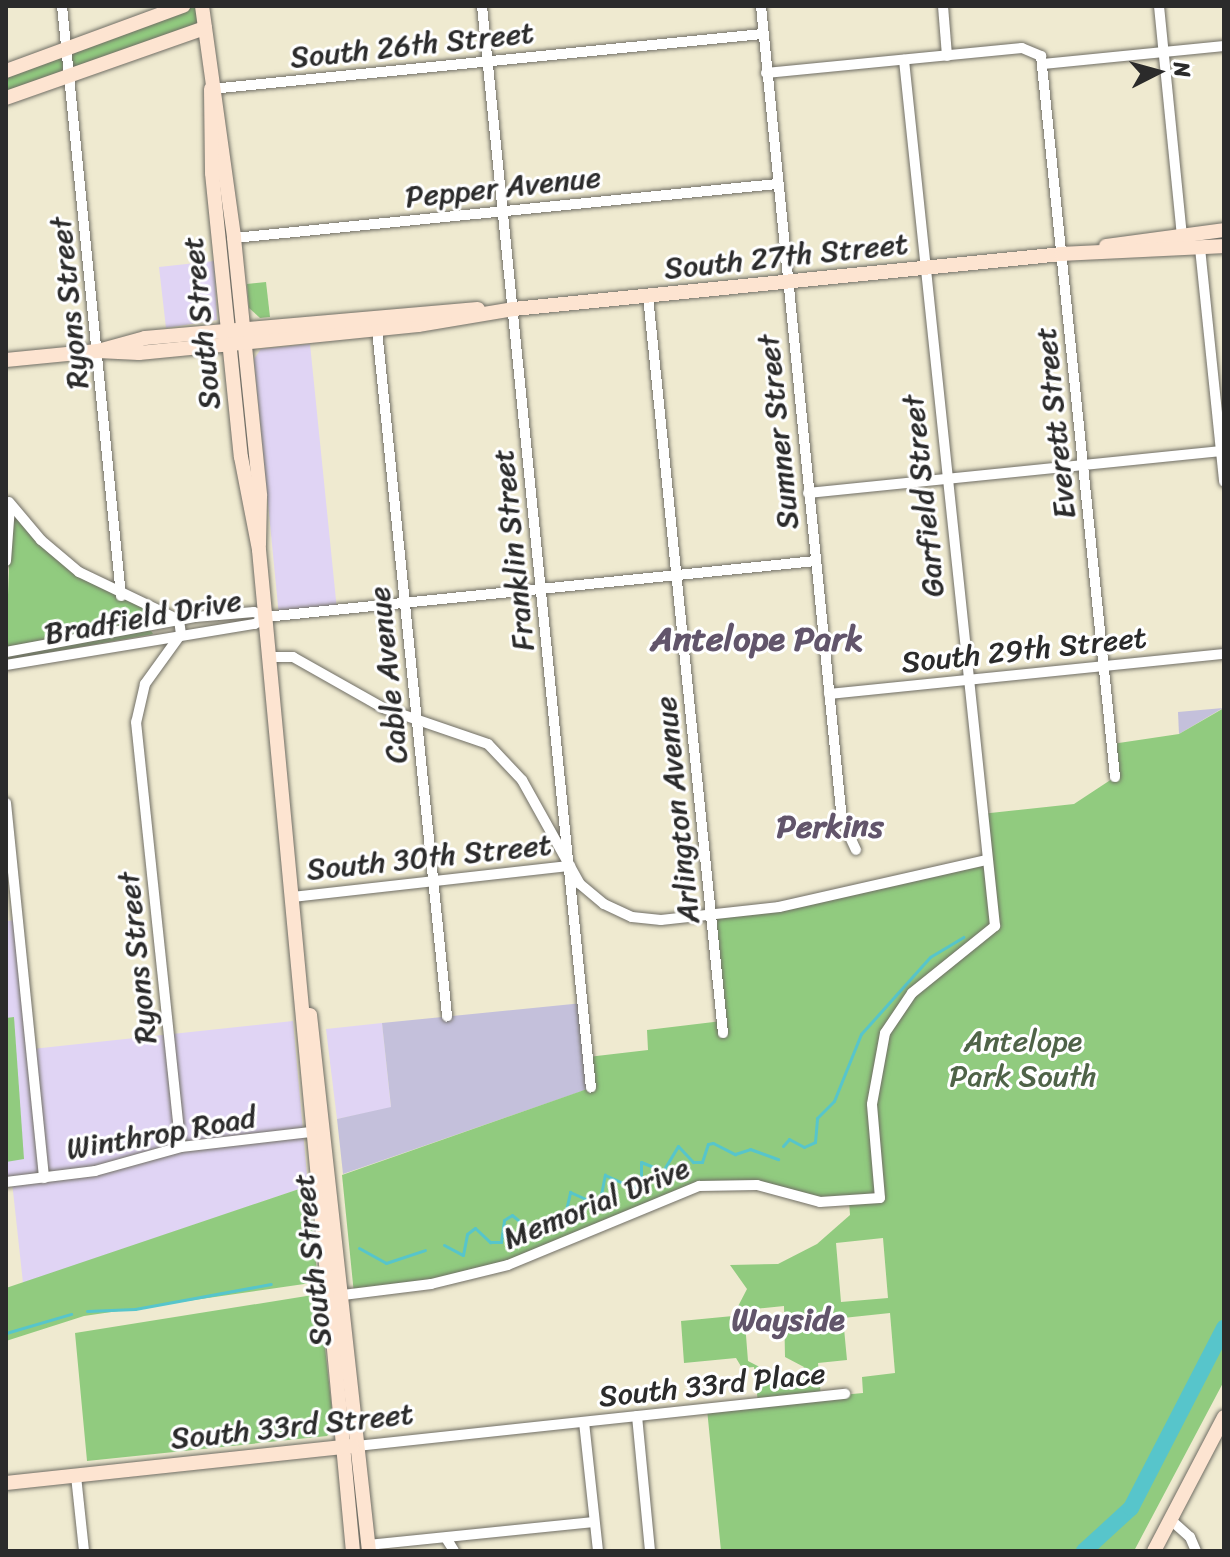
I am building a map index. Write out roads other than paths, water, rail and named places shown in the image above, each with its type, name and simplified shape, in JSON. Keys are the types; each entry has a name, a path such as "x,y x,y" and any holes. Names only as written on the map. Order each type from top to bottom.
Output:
{"main road":[{"path":"6,71 183,6"},
{"name":"South Street","path":"202,6 211,89 234,238 236,336"},
{"path":"6,98 205,28"},
{"name":"South Street","path":"211,89 212,173 261,508 259,550 265,617 317,1131 350,1446 368,1548"},
{"name":"South 27th Street","path":"236,336 377,330 514,309 1062,254 1224,230"},
{"name":"South 27th Street","path":"1062,254 1224,246"},
{"name":"South 27th Street","path":"6,360 98,351 139,353 236,336 458,309 514,309"},
{"name":"South Street","path":"317,1131 343,1295 353,1551"},
{"path":"1154,1551 1224,1417"},
{"name":"South 33rd Street","path":"6,1483 350,1446"}],"street":[{"name":"Ryons Street","path":"62,6 121,596"},
{"name":"Franklin Street","path":"482,6 591,1088"},
{"name":"Sumner Street","path":"761,6 842,820 856,850"},
{"path":"943,6 947,56"},
{"path":"1159,6 1182,235"},
{"name":"South 26th Street","path":"211,89 762,34"},
{"path":"766,73 1030,48 1043,64 1224,46"},
{"name":"Garfield Street","path":"904,60 966,680 995,926"},
{"name":"Everett Street","path":"1043,64 1115,777"},
{"name":"Pepper Avenue","path":"234,238 777,184"},
{"path":"1200,248 1224,482"},
{"name":"Arlington Avenue","path":"648,296 723,1033"},
{"name":"Cable Avenue","path":"377,330 447,1016"},
{"path":"808,493 1222,452"},
{"path":"7,500 59,557 121,596 179,620 181,634"},
{"path":"6,561 7,500"},
{"path":"265,617 815,561"},
{"name":"Bradfield Drive","path":"6,652 179,620 254,612 265,617"},
{"name":"Bradfield Drive","path":"6,665 255,624 265,617"},
{"name":"Ryons Street","path":"181,634 145,684 136,722 181,1147"},
{"name":"South 29th Street","path":"829,694 1224,654"},
{"path":"269,657 293,657 357,696 416,720 473,736 502,755 522,780 570,866 590,894 619,912 661,920 779,907 986,860"},
{"path":"6,803 44,1178"},
{"name":"South 30th Street","path":"293,897 570,866"},
{"name":"Memorial Drive","path":"343,1295 431,1284 508,1265 699,1186 757,1185 825,1203 880,1198 872,1089 885,1033 912,993 995,926"},
{"name":"Winthrop Road","path":"6,1182 105,1169 181,1147 317,1131"},
{"name":"South 33rd Place","path":"584,1422 845,1394"},
{"path":"637,1416 650,1551"},
{"path":"584,1422 598,1551"},
{"name":"South 33rd Street","path":"350,1446 584,1422"},
{"path":"76,1476 84,1551"},
{"path":"1172,1521 1190,1537 1196,1551"},
{"path":"368,1548 594,1522"},
{"path":"446,1538 454,1551"}],"waterway":[{"path":"783,1146 789,1139 804,1147 815,1142 817,1118 834,1101 861,1034 930,957 963,937"},
{"path":"444,1245 463,1255 467,1234 475,1228 490,1242 501,1242 504,1220 512,1215 532,1232 542,1230 549,1219 563,1223 570,1192 599,1205 605,1175 634,1188 641,1180 641,1162 663,1171 678,1146 693,1162 702,1162 708,1144 713,1143 735,1154 750,1149 778,1159"},
{"path":"359,1248 386,1263 425,1250"},
{"path":"87,1311 135,1309 271,1284"},
{"path":"6,1333 71,1314"},
{"path":"1084,1551 1131,1508 1224,1328"}],"district":[{"name":"Antelope Park","path":"757,640"},
{"name":"Perkins","path":"830,827"},
{"name":"Wayside","path":"788,1320"}],"park label":[{"name":"Antelope Park South","path":"1023,1058"}]}
